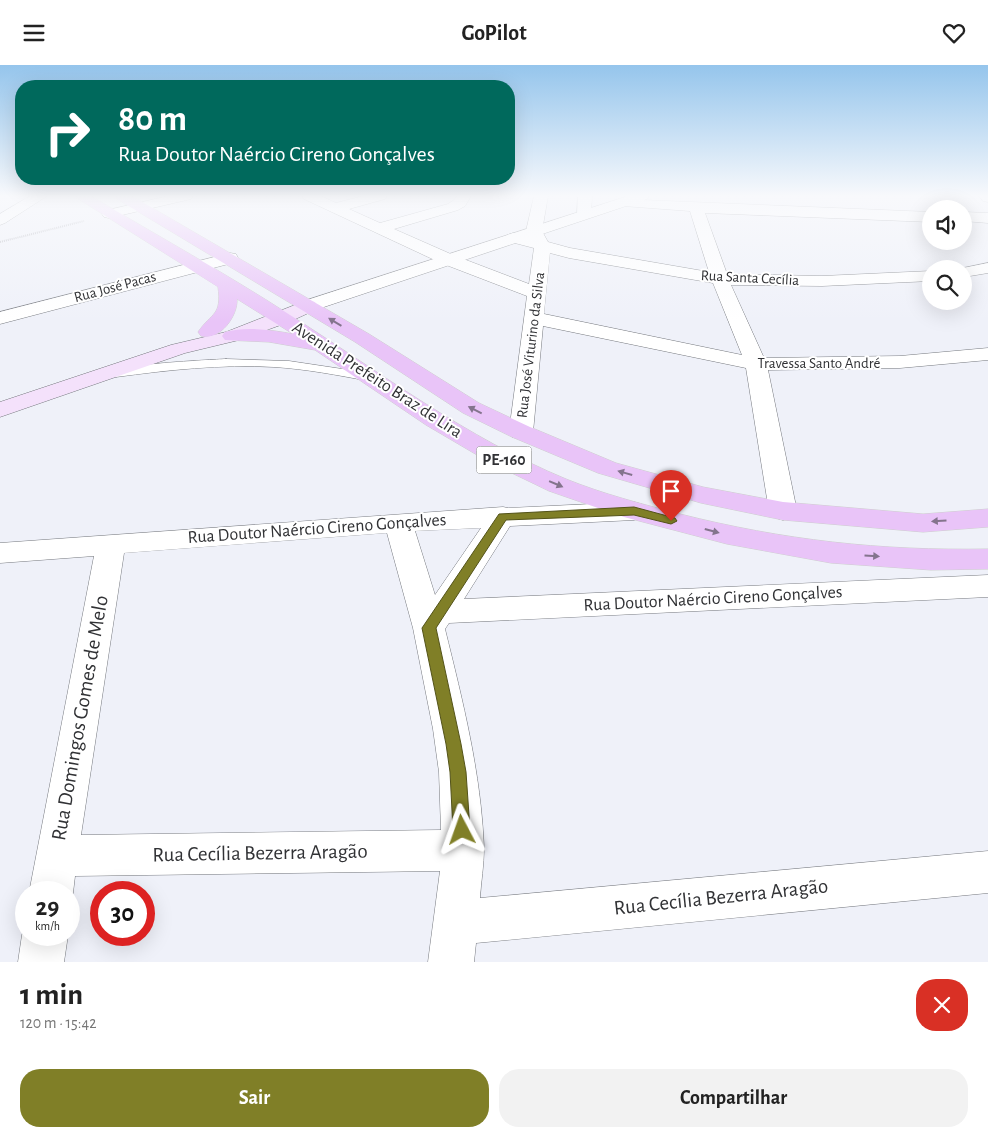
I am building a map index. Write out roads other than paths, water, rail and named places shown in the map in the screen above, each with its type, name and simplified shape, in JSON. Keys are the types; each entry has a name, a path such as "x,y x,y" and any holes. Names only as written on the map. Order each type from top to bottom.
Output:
{"main road":[{"name":"Avenida Prefeito Braz de Lira","path":"157,238 189,263 226,283 328,347 434,420 498,457 558,485 634,511 727,535 831,553 931,560 988,559"},
{"name":"Avenida Prefeito Braz de Lira","path":"194,238 471,408 521,432 608,468 701,495 783,511 923,523 988,518"},
{"path":"208,332 229,310 230,302 226,283"},
{"path":"178,349 208,332 308,306"},
{"path":"0,410 178,349 232,336 275,314"},
{"path":"232,336 285,338 328,347"}],"street":[{"path":"400,238 447,259 536,293"},
{"name":"Rua Santa Cecília","path":"447,259 513,238 538,239 720,279 831,281 922,276"},
{"path":"713,238 720,279 756,364 783,511"},
{"name":"Rua José Viturino da Silva","path":"521,432 536,293 538,239"},
{"name":"Rua José Pacas","path":"0,307 224,255"},
{"path":"308,306 447,259"},
{"name":"Rua José Pacas","path":"0,318 189,263"},
{"path":"972,271 988,268"},
{"name":"Travessa Santo André","path":"533,319 756,364 900,362 988,354"},
{"name":"Rua Doutor Naércio Cireno Gonçalves","path":"0,553 503,516 634,511"},
{"path":"434,620 503,516"},
{"path":"398,523 434,620 458,772 463,850 453,943"},
{"name":"Rua Domingos Gomes de Melo","path":"54,874 110,544"},
{"name":"Rua Doutor Naércio Cireno Gonçalves","path":"434,620 988,586"},
{"name":"Rua Cecília Bezerra Aragão","path":"54,874 463,850"},
{"name":"Rua Cecília Bezerra Aragão","path":"453,943 988,871"},
{"path":"41,962 43,946"}],"lane":[{"path":"102,375 190,365 260,363 289,365 373,377"}]}
